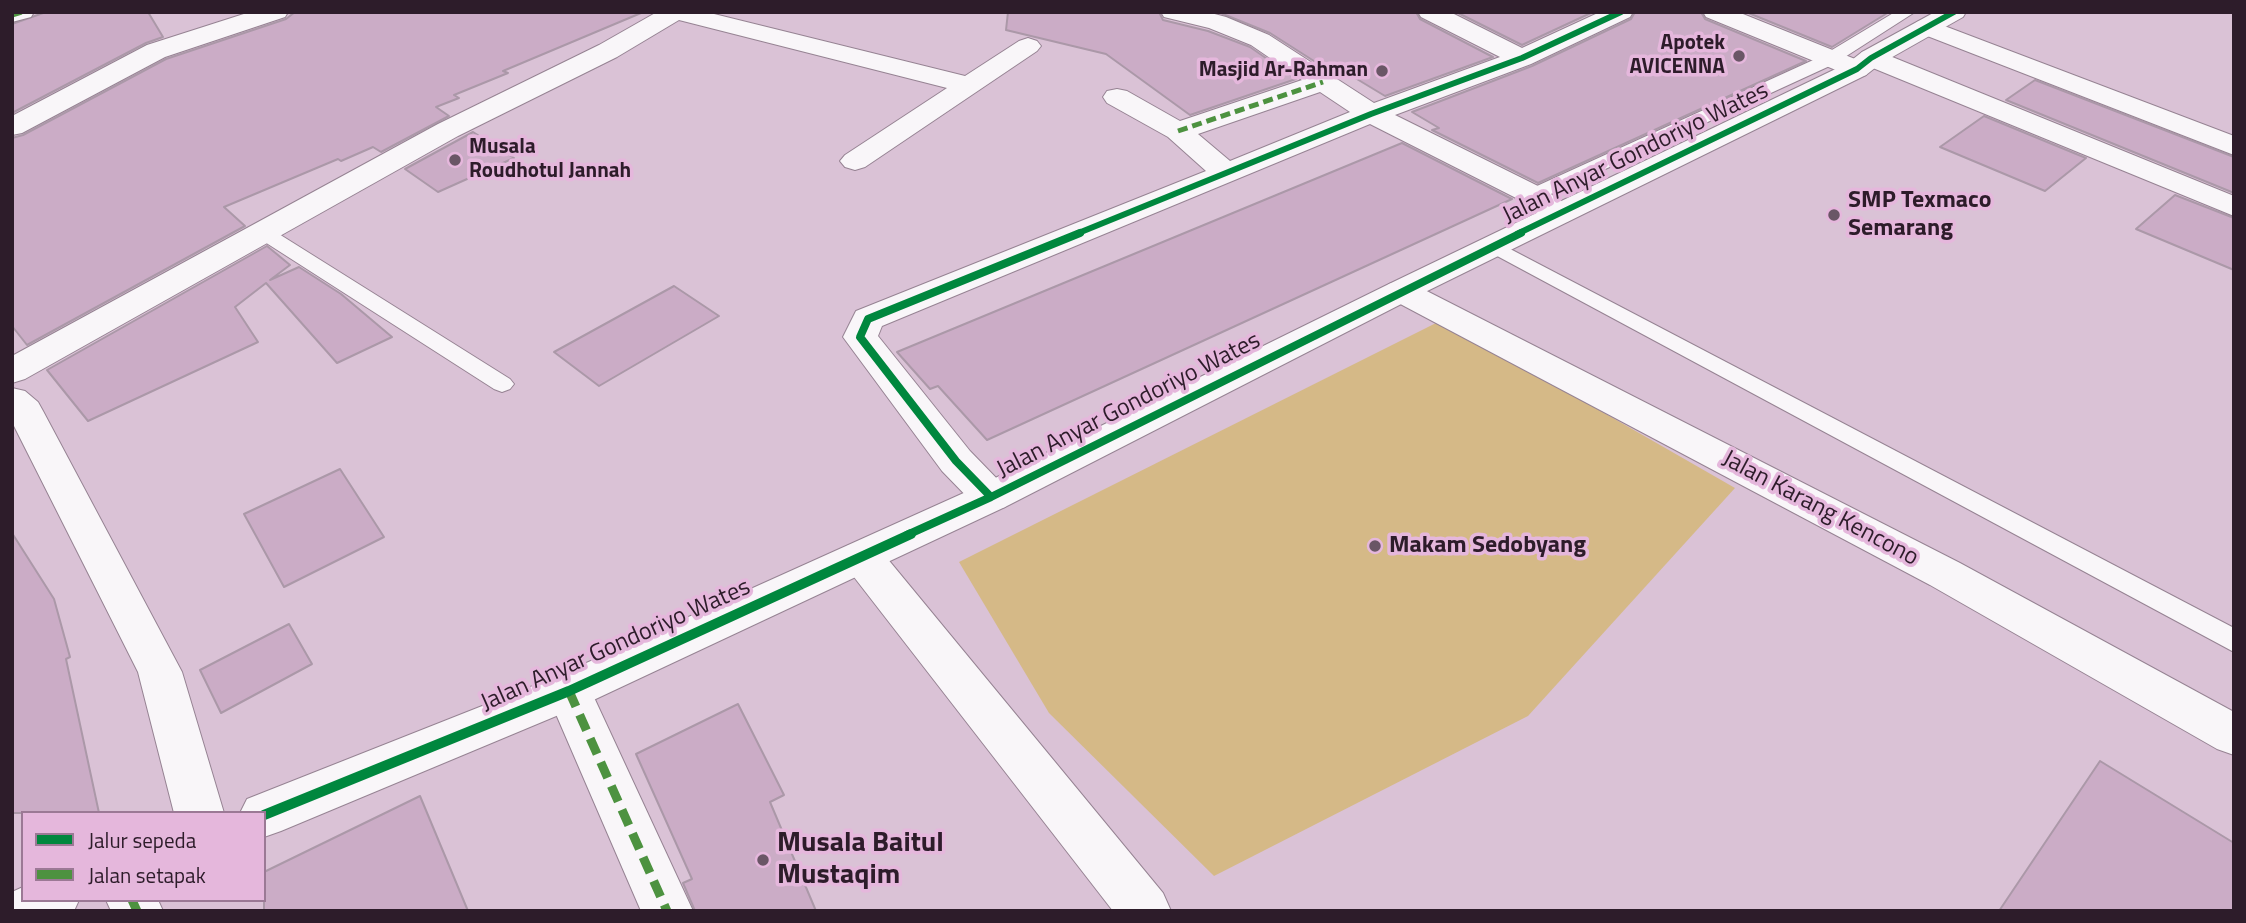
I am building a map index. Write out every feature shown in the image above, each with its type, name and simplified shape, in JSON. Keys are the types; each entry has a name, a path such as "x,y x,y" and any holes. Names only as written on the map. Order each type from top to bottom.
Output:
{"street":[{"path":"12,15 22,12"},
{"path":"12,127 156,51 276,12"},
{"path":"12,372 448,130 608,51 675,12 969,85"},
{"path":"1173,12 1207,17 1260,40 1371,114 1546,204"},
{"path":"1430,12 1522,58"},
{"path":"991,497 956,461 860,337 868,319 1371,114 1522,58 1621,12"},
{"path":"1715,12 2234,207"},
{"path":"1929,17 2234,146"},
{"name":"Jalan Anyar Gondoriyo Wates","path":"266,814 569,691 991,497 1493,246 1546,204 1852,62 1929,17"},
{"path":"752,32 913,100"},
{"path":"855,161 913,100 969,85 1028,46"},
{"path":"1178,131 1323,82"},
{"path":"1117,97 1178,131 1226,173"},
{"name":"Jalan Karang Kencono","path":"1401,291 1945,574 2234,735"},
{"path":"12,400 25,411 160,673 198,811"},
{"path":"862,557 1145,911"},
{"path":"569,691 667,911"},
{"path":"27,911 48,902"}],"lane":[{"path":"264,233 502,384"},
{"path":"1493,246 2234,640"}],"shaded area":[{"path":"1442,320 1735,488 1528,716 1214,876 1049,713 959,562"}],"building":[{"path":"46,12 148,12 163,37 146,43 12,113 12,24"},
{"path":"295,12 641,13 503,71 508,73 454,95 459,98 436,107 449,116 381,152 373,147 341,161 338,159 224,207 245,226 27,345 12,326 12,138 23,135 166,59 286,19"},
{"path":"1008,12 1159,12 1163,20 1208,31 1250,47 1296,79 1190,115 1106,54 1006,30"},
{"path":"1218,12 1416,12 1420,19 1493,57 1385,96 1337,67 1328,70 1270,33"},
{"path":"1456,12 1593,12 1522,45"},
{"path":"1635,12 1701,12 1705,19 1806,61 1538,183 1432,130 1439,128 1412,112 1532,66 1631,19"},
{"path":"1746,12 1889,12 1832,47"},
{"path":"2035,80 2234,157 2234,193 2006,100"},
{"path":"1984,116 2086,158 2045,191 1940,147"},
{"name":"Musala Roudhotul Jannah","path":"473,132 514,158 438,192 405,169"},
{"path":"1402,143 1512,199 987,440 938,386 930,389 897,352"},
{"path":"2175,195 2234,218 2234,270 2136,229"},
{"path":"267,246 290,265 270,280 299,267 341,294 392,337 337,363 266,283 235,307 258,342 88,421 47,370"},
{"path":"674,286 719,316 599,386 554,352"},
{"path":"340,469 384,537 284,587 244,514"},
{"path":"12,533 54,599 70,657 66,659 99,811 12,813"},
{"path":"289,624 312,664 221,713 200,670"},
{"path":"738,704 784,795 770,802 816,911 695,911 683,883 692,879 636,754"},
{"path":"2100,761 2234,843 2234,911 1999,911"},
{"path":"420,796 468,911 264,911 266,871"}],"marked path":[{"path":"12,15 22,12"},
{"path":"1178,131 1323,82"},
{"path":"569,691 667,911"},
{"path":"133,902 137,911"}],"cycle path":[{"path":"991,497 956,461 860,337 868,319 1371,114 1522,58 1621,12"},
{"path":"266,814 569,691 991,497 1401,291 1857,69 1871,58 1954,12"}],"place":[{"name":"Apotek AVICENNA","path":"1739,56"},
{"name":"Masjid Ar-Rahman","path":"1382,71"},
{"name":"Musala Roudhotul Jannah","path":"455,160"},
{"name":"SMP Texmaco Semarang","path":"1834,215"},
{"name":"Makam Sedobyang","path":"1375,546"},
{"name":"Musala Baitul Mustaqim","path":"763,860"}]}
